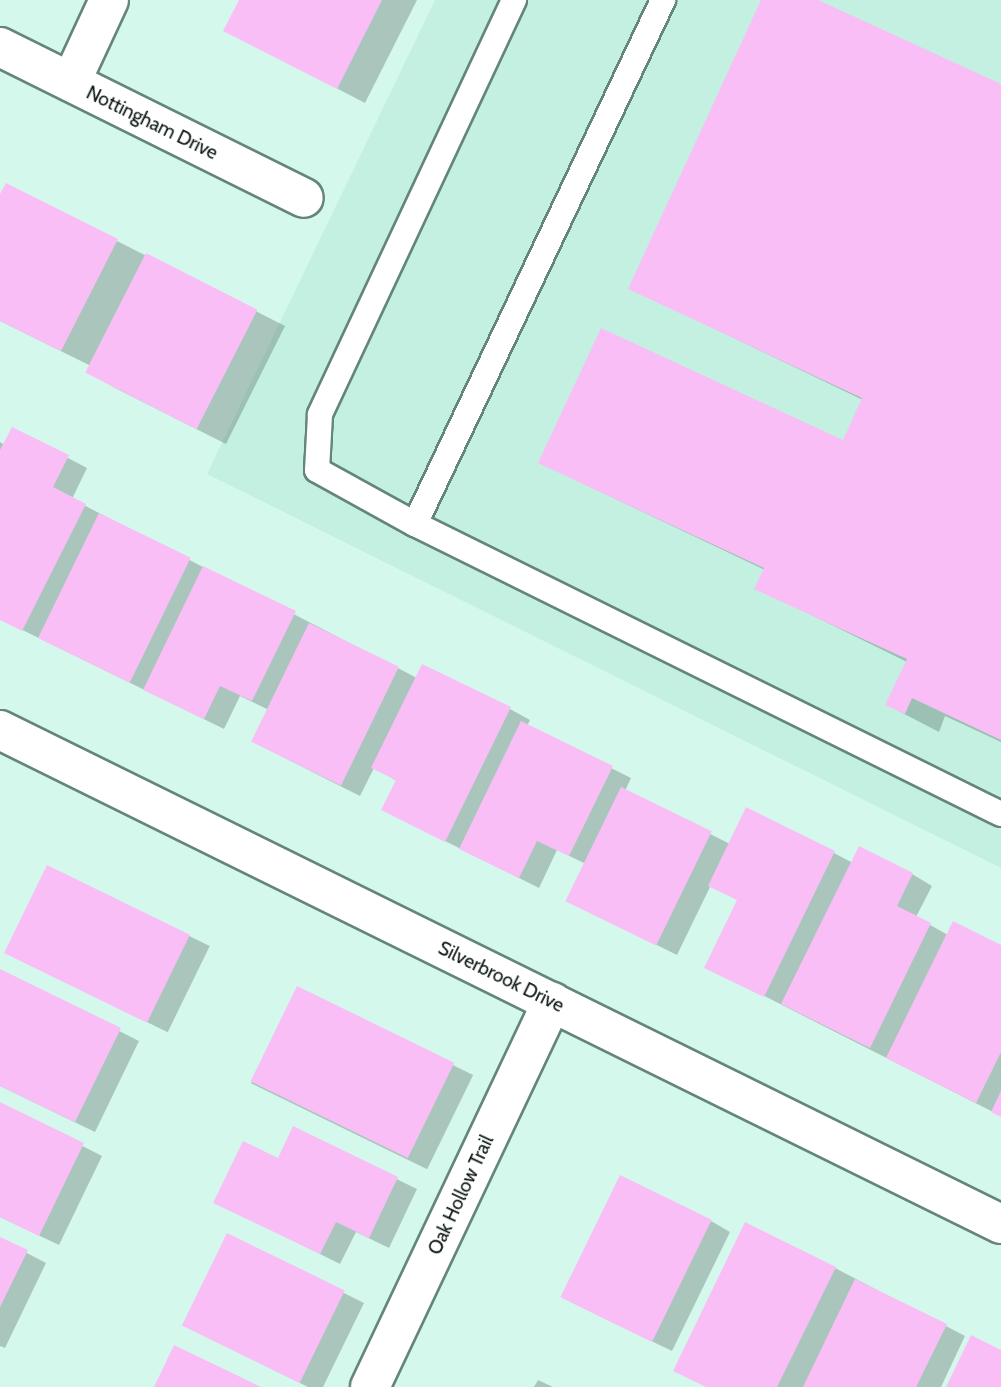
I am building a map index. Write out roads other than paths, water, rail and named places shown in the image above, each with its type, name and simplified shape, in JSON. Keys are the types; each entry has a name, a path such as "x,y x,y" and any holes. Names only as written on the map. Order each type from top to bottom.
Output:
{"street":[{"path":"71,82 109,0"},
{"name":"Nottingham Drive","path":"0,47 303,198"},
{"name":"Silverbrook Drive","path":"0,730 1001,1224"},
{"name":"Oak Hollow Trail","path":"370,1387 552,1002"}],"lane":[{"path":"514,0 320,415 317,470 415,524 1001,814"},
{"path":"415,524 663,0"}]}
